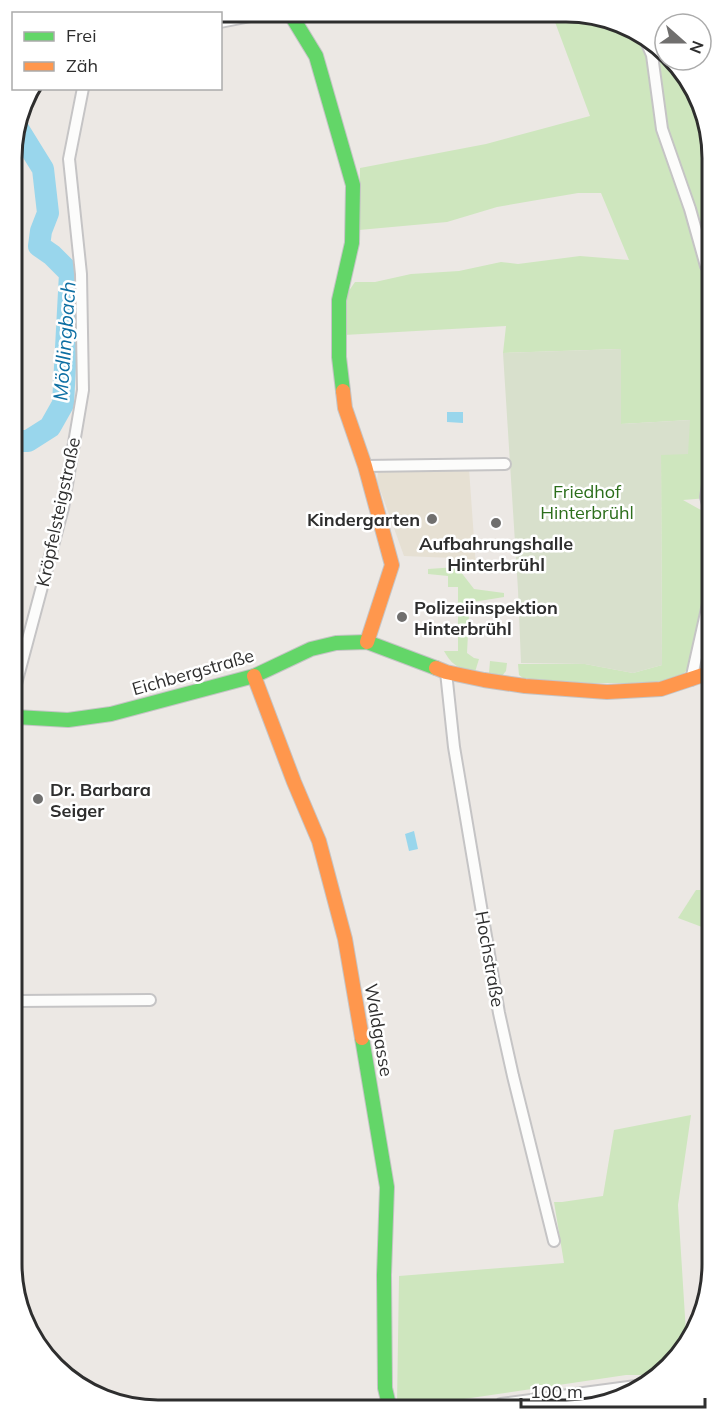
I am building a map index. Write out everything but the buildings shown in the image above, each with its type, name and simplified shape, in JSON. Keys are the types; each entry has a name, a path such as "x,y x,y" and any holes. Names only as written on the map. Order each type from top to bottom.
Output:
{"street":[{"path":"296,23 316,56 353,185 352,243 339,300 339,357 345,408 365,466 392,565 367,642"},
{"path":"651,52 662,129 690,209 702,252"},
{"name":"Kröpfelsteigstraße","path":"22,662 63,508 83,390 81,274 69,159 84,90"},
{"path":"365,466 505,464"},
{"path":"691,680 702,631"},
{"name":"Eichbergstraße","path":"22,717 68,720 111,714 254,676 311,649 336,643 367,642 446,672 511,685 607,692 661,689 702,676"},
{"name":"Hochstraße","path":"446,672 454,747 499,1013 554,1241"},
{"name":"Waldgasse","path":"254,676 319,841 347,950 387,1187 384,1275 388,1400"},
{"path":"22,1001 150,1000"},
{"path":"531,1400 619,1388"}],"shaded area":[{"name":"Kindergarten","path":"469,469 476,567 453,558 404,556 377,481 378,472"}],"green space":[{"path":"555,22 593,25 642,45 653,54 653,72 671,72 680,83 698,123 702,158 702,498 683,500 702,511 702,623 688,668 682,676 671,681 590,683 531,679 519,675 518,664 585,664 633,673 662,665 661,454 690,420 621,424 621,349 503,353 506,326 344,335 346,295 355,282 375,282 411,274 459,271 501,262 518,264 580,256 629,260 601,193 578,193 497,207 447,222 359,230 360,168 486,144 590,116"},
{"name":"Friedhof Hinterbrühl","path":"621,349 621,424 690,420 688,454 661,455 662,665 633,673 585,664 521,663 503,353"},
{"path":"457,567 474,589 504,593 504,597 473,602 469,615 467,653 479,659 475,672 457,666 444,651 458,651 458,587 448,587 448,576 428,574 428,569"},
{"path":"490,661 507,663 506,671 501,677 490,676"},
{"path":"696,890 702,890 702,927 678,918"},
{"path":"691,1115 678,1205 686,1329 663,1360 643,1375 626,1375 457,1400 397,1400 399,1276 564,1263 554,1202 603,1196 614,1130"}],"water":[{"path":"447,412 463,412 463,423 447,422"},
{"path":"414,831 418,849 409,851 405,834"}],"waterway":[{"name":"Mödlingbach","path":"22,441 28,441 50,427 63,404 70,273 39,246 41,231 48,213 43,169 24,139"}],"traffic: fast":[{"path":"296,23 316,56 353,185 352,243 339,300 339,357 343,391"},
{"path":"22,717 68,720 111,714 254,676 311,649 336,643 367,642 436,668"},
{"path":"362,1038 387,1187 384,1275 385,1388 388,1400"}],"traffic: slow":[{"path":"343,391 345,408 365,466 392,565 367,642"},
{"path":"436,668 484,680 525,686 607,692 661,689 702,675"},
{"path":"254,676 319,841 345,939 362,1038"}],"place":[{"name":"Kindergarten","path":"432,519"},
{"name":"Aufbahrungshalle Hinterbrühl","path":"496,523"},
{"name":"Polizeiinspektion Hinterbrühl","path":"402,617"},
{"name":"Dr. Barbara Seiger","path":"38,799"}]}
